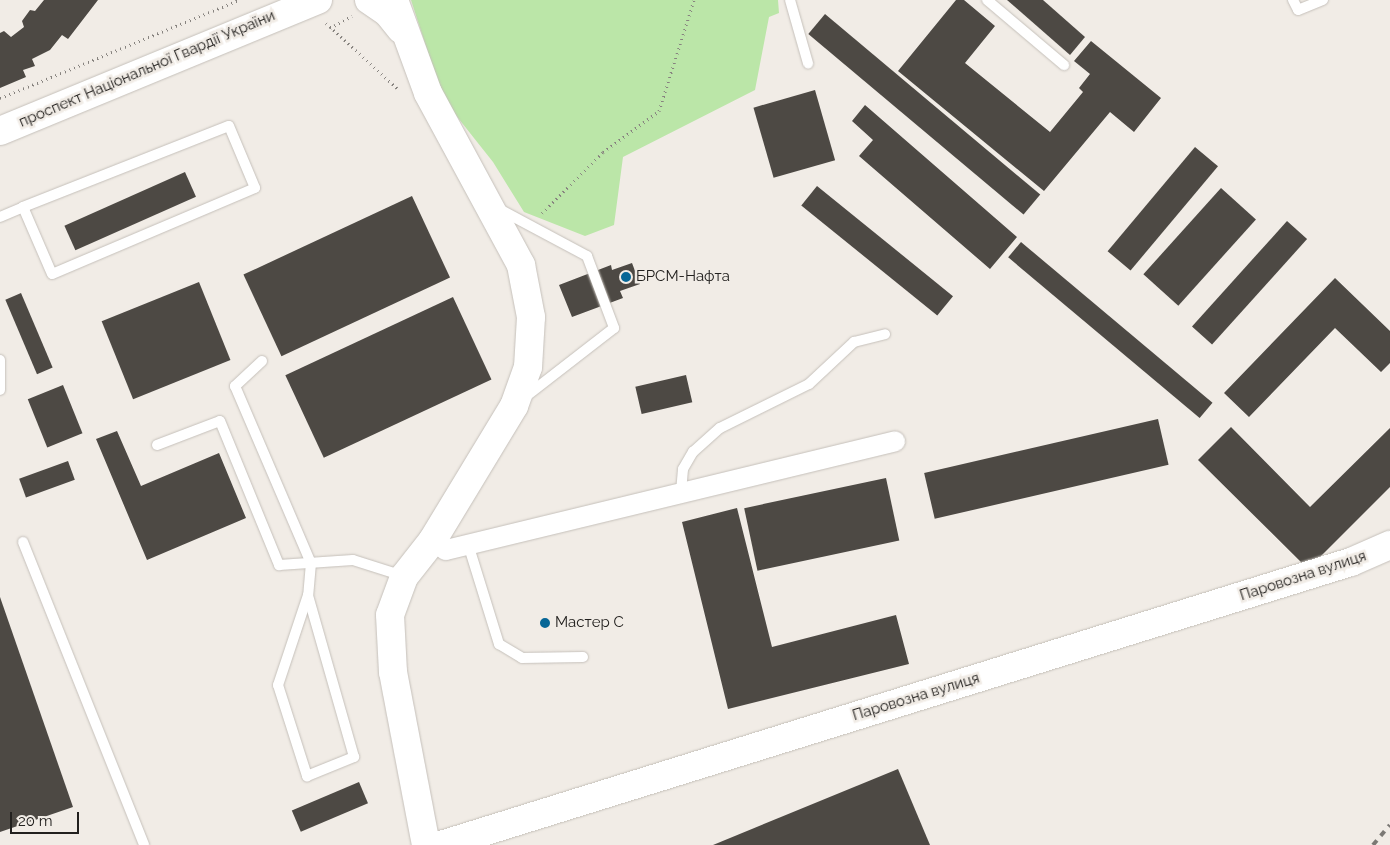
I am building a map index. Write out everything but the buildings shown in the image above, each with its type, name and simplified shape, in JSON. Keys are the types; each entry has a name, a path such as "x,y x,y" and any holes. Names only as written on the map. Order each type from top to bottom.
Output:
{"street":[{"path":"369,0 388,12 408,38"},
{"path":"387,0 408,38"},
{"path":"394,0 428,92 492,205 521,265 532,316 528,367 514,406 433,540 404,577 390,615 393,672 426,845"},
{"name":"проспект Національної Гвардії України","path":"0,131 303,2"},
{"path":"433,540 446,550 895,440"},
{"name":"Паровозна вулиця","path":"441,845 1351,562 1390,545"}],"lane":[{"path":"790,0 808,62"},
{"path":"987,0 1064,65"},
{"path":"1294,0 1298,10 1323,0"},
{"path":"0,217 23,207 229,126 255,188 52,274 23,207"},
{"path":"492,205 587,256 614,328 514,406"},
{"path":"681,492 683,469 693,452 720,428 809,384 854,342 885,334"},
{"path":"0,360 0,390"},
{"path":"262,361 235,386 311,563 308,594 278,685 307,776 354,757 308,594"},
{"path":"157,445 220,421 279,565 353,560 404,577"},
{"path":"23,542 144,845"},
{"path":"468,544 499,644 522,658 583,657"}],"path":[{"path":"0,98 239,0"},
{"path":"529,225 603,152 659,111 694,0"},
{"path":"303,2 406,96 428,92"}],"green space":[{"path":"411,0 778,0 779,13 769,17 755,90 623,157 614,225 585,236 524,212 493,162 443,99"}],"railway":[{"path":"1373,845 1390,825"}],"place":[{"name":"БРСМ-Нафта","path":"626,277"},
{"name":"Мастер С","path":"545,623"}]}
